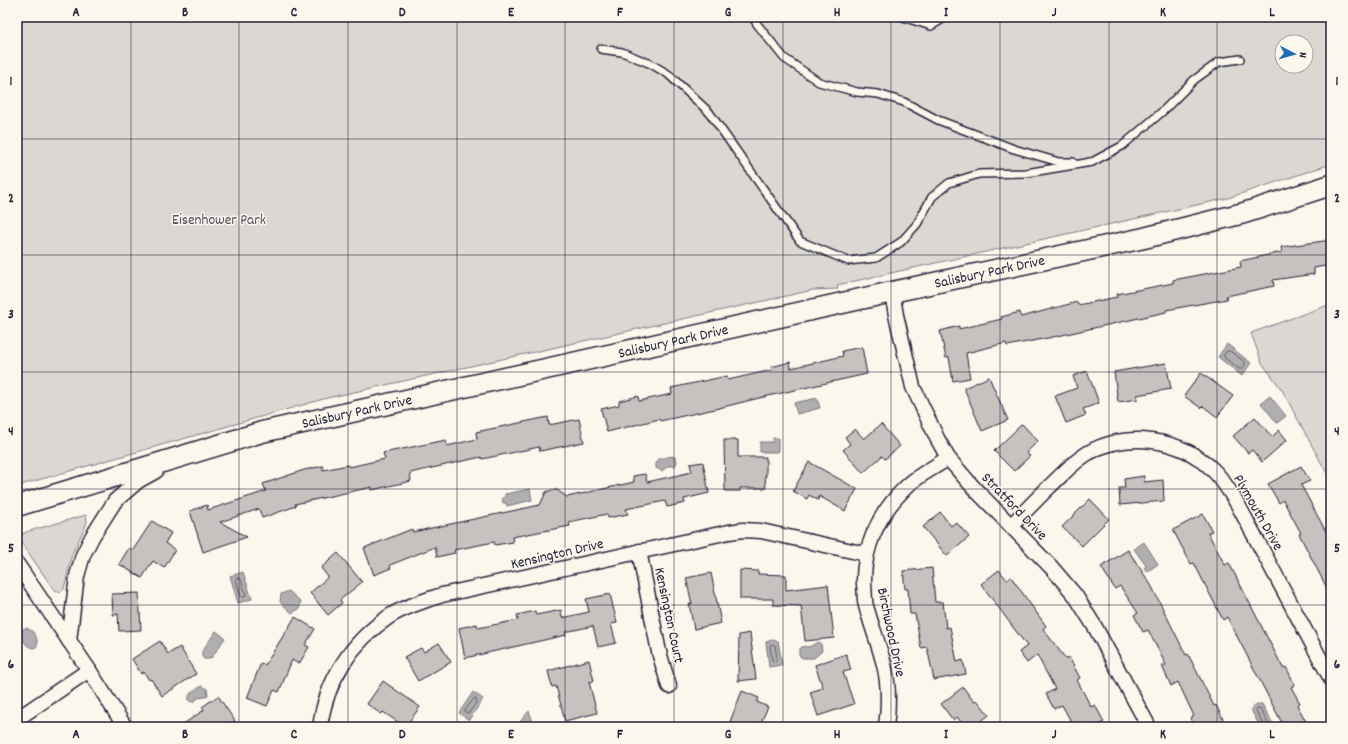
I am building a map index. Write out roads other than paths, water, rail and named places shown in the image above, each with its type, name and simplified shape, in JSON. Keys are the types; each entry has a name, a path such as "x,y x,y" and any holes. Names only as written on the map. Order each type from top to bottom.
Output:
{"main road":[{"name":"Salisbury Park Drive","path":"17,506 262,432 892,292 1144,238 1244,213 1331,185"}],"street":[{"name":"Stratford Drive","path":"892,292 913,387 948,458 972,486 1052,568 1084,608 1149,727"},
{"name":"Plymouth Drive","path":"1011,526 1070,467 1089,453 1102,447 1128,440 1154,440 1190,453 1212,469 1224,481 1331,679"},
{"path":"69,641 77,576 83,555 92,537 115,501 138,481 181,457"},
{"name":"Birchwood Drive","path":"886,727 888,705 887,680 884,662 866,604 864,576 866,554 872,534 880,519 903,489 948,458"},
{"name":"Kensington Drive","path":"320,727 326,699 332,682 342,664 354,648 366,635 390,616 423,601 715,534 752,530 866,554"},
{"name":"Kensington Court","path":"639,551 658,652 669,686"},
{"path":"17,564 89,670 125,727"},
{"path":"17,719 89,670"}],"lane":[{"path":"753,17 784,58 819,82 857,92 878,94 904,102 938,120 1014,149 1044,158 1059,162 1092,162"},
{"path":"904,17 931,26 946,17"},
{"path":"601,49 622,52 651,64 668,74 709,112 800,241 848,261 876,258 900,242 917,224 932,197 949,183 979,174 1026,173 1092,162 1122,146 1163,111 1194,80 1219,62 1240,59"}],"water":[{"path":"1227,344 1251,363 1242,376 1218,357"},
{"path":"1270,396 1286,416 1277,423 1261,403"},
{"path":"817,398 820,408 797,414 794,403"},
{"path":"773,438 778,438 778,452 760,452 760,442 773,442"},
{"path":"672,456 676,458 677,462 675,466 668,466 662,471 656,468 656,463 659,459"},
{"path":"530,489 532,500 507,506 506,503 503,503 502,498 505,497 505,494"},
{"path":"1144,542 1158,564 1147,572 1144,568 1146,566 1134,549"},
{"path":"243,572 252,599 238,603 230,576"},
{"path":"289,591 301,602 299,609 292,613 280,602 281,594"},
{"path":"25,628 31,630 36,637 37,646 34,648 28,646 23,639 22,630"},
{"path":"216,631 225,638 212,657 209,659 204,659 202,656 202,651"},
{"path":"772,640 778,641 782,665 769,667 766,642"},
{"path":"818,642 821,644 822,651 814,658 802,658 799,655 801,648 804,646 809,647"},
{"path":"202,686 207,689 208,695 198,698 194,702 189,701 190,693"},
{"path":"473,692 483,699 469,720 459,713"},
{"path":"1259,704 1262,704 1273,724 1270,727 1260,727 1251,710"},
{"path":"529,711 535,727 516,727"}],"park label":[{"name":"Eisenhower Park","path":"219,219"}]}
